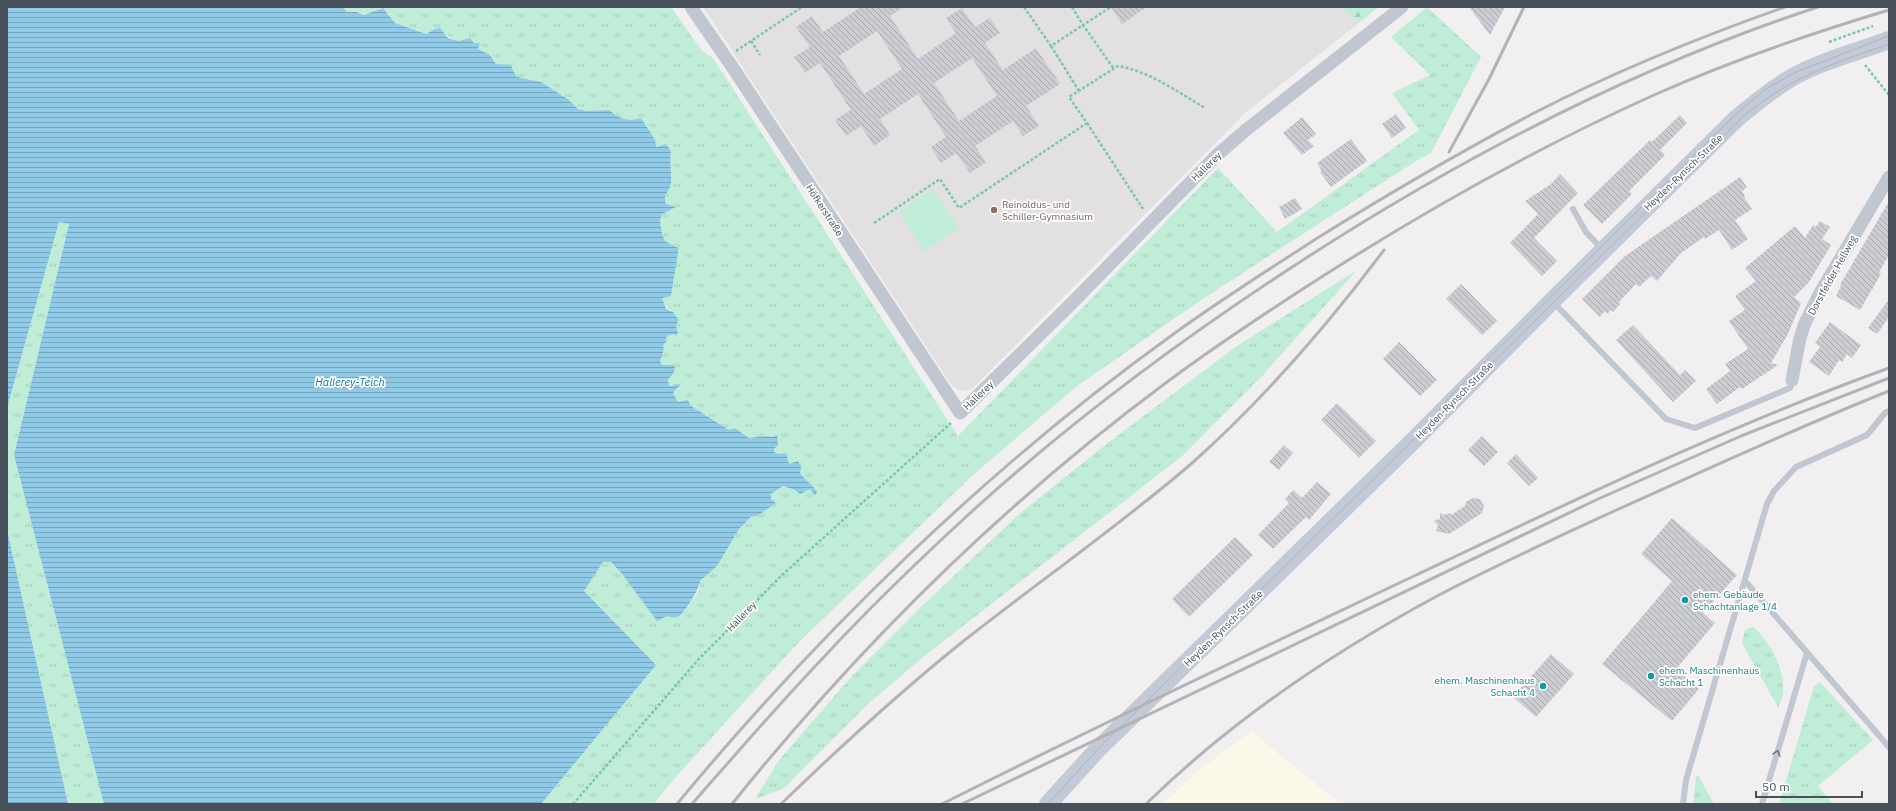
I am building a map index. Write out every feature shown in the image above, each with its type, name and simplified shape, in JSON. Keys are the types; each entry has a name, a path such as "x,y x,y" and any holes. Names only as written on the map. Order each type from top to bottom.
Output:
{"main road":[{"name":"Heyden-Rynsch-Straße","path":"1048,804 1098,749 1411,443 1736,119 1761,99 1792,78 1825,63 1889,40"}],"street":[{"name":"Höfkerstraße","path":"691,7 960,413"},
{"name":"Hallerey","path":"960,413 1070,305 1217,155 1246,130 1402,7"},
{"name":"Dorstfelder Hellweg","path":"1792,380 1805,323 1821,291 1889,177"}],"lane":[{"path":"1573,209 1586,232 1604,250"},
{"path":"1552,301 1666,419 1695,428 1790,388 1792,380"},
{"path":"1683,804 1686,780 1746,582 1767,504 1774,491 1796,466 1867,435 1885,413 1889,411"},
{"path":"1746,582 1889,747"},
{"path":"1762,804 1807,654"}],"path":[{"path":"726,58 802,7"},
{"path":"1024,7 1051,46 1079,91"},
{"path":"1072,7 1114,69"},
{"path":"1051,46 1111,8"},
{"path":"1847,35 1873,26"},
{"path":"751,41 760,54"},
{"path":"1865,65 1889,95"},
{"path":"1144,209 1069,97 1118,66 1129,68 1151,77 1205,108"},
{"path":"874,223 940,179 959,208 1087,123"},
{"name":"Hallerey","path":"573,804 698,660 776,581 940,433 960,413"}],"shaded area":[{"name":"Reinoldus- und Schiller-Gymnasium","path":"703,7 1338,7 1360,22 1245,113 972,389 961,391 952,386"},
{"path":"1253,730 1270,747 1341,804 1163,804 1196,772"}],"green space":[{"path":"343,7 671,7 702,51 713,58 958,436 1218,168 1277,232 1419,130 1392,93 1430,75 1391,37 1427,7 1481,57 1431,153 1419,159 1204,298 1077,386 974,474 798,643 673,780 654,804 541,804 656,665 584,591 603,562 611,562 667,616 683,612 697,594 700,581 717,566 739,529 751,517 757,516 776,503 771,499 771,494 783,486 795,490 810,489 815,495 804,478 788,464 786,453 778,454 774,452 774,449 778,444 776,441 777,435 772,437 767,436 749,438 735,428 729,430 691,406 689,401 678,402 673,393 679,388 674,385 669,385 668,380 674,372 673,365 662,365 660,361 664,349 663,345 667,341 666,336 674,334 676,336 678,335 676,325 679,320 674,313 664,305 662,298 665,296 678,248 665,241 662,234 660,220 662,214 675,207 666,204 665,201 671,183 671,151 667,145 656,147 641,118 628,120 620,118 609,110 587,111 578,109 569,100 541,82 517,77 512,68 496,64 492,57 481,52 471,39 468,38 459,41 455,40 437,28 426,34 395,23 386,11 380,8 366,14 353,11 347,12"},
{"path":"1338,7 1379,7 1360,22"},
{"path":"933,189 959,229 924,251 899,212"},
{"path":"59,222 69,224 14,455 104,804 68,804 7,530 7,408"},
{"path":"1357,270 1261,377 1181,457 923,657 869,703 783,789 755,799 779,760 851,677 922,606 1019,514 1113,439 1237,346"},
{"path":"1753,627 1767,643 1773,653 1782,676 1782,698 1778,707 1742,643 1745,630"},
{"path":"1820,682 1873,740 1818,786 1833,804 1779,804 1814,686"},
{"path":"1698,776 1714,804 1693,804 1696,777"}],"water":[{"name":"Hallerey-Teich","path":"7,7 343,7 347,12 357,12 364,15 383,8 395,23 426,34 440,28 448,38 459,41 470,38 474,43 480,43 478,49 490,55 496,64 510,65 517,77 541,82 569,100 578,109 587,111 609,110 620,118 628,120 641,118 655,140 656,147 666,144 671,151 671,183 665,201 666,204 676,207 662,214 660,220 662,234 665,241 678,248 671,296 662,298 666,309 673,312 679,320 676,325 678,334 676,336 674,334 666,336 667,341 663,345 664,349 660,361 662,365 673,365 675,367 674,372 668,380 669,385 680,385 673,393 678,402 688,400 691,406 729,430 735,428 749,438 767,436 772,437 777,435 778,445 774,449 774,452 778,454 786,453 789,464 798,461 801,466 800,473 817,492 815,496 810,489 800,494 795,490 783,486 771,494 771,499 776,503 757,516 751,517 739,529 717,566 700,581 698,589 692,600 678,617 667,616 657,621 623,575 611,562 603,562 584,591 656,665 541,804 104,804 14,455 69,224 59,222 7,408"},
{"path":"7,530 68,804 7,804"}],"building":[{"path":"861,7 904,7 890,16 918,59 956,33 946,18 962,8 975,27 990,18 1000,33 985,43 1003,70 1036,48 1060,84 1026,106 1039,126 1023,136 1013,121 975,146 986,162 970,173 956,153 941,163 931,147 946,137 918,94 880,119 890,135 874,146 861,126 846,136 835,120 851,110 820,63 805,73 794,57 810,47 796,27 812,16 823,32","holes":["877,31 902,69 864,94 839,56","972,58 997,96 959,121 934,83"]},
{"path":"1111,7 1147,7 1122,24"},
{"path":"1469,7 1505,7 1490,35"},
{"path":"1396,114 1406,128 1392,138 1382,124"},
{"path":"1680,115 1687,123 1660,150 1665,155 1629,191 1632,194 1602,224 1583,205 1650,140 1652,142"},
{"path":"1302,117 1316,134 1308,140 1314,146 1302,155 1283,133"},
{"path":"1351,139 1367,161 1331,187 1320,172 1322,171 1317,163"},
{"path":"1560,174 1578,193 1534,238 1557,261 1542,276 1510,243 1538,214 1525,201 1551,184"},
{"path":"1740,177 1747,187 1742,191 1745,196 1744,197 1752,209 1735,220 1748,239 1732,250 1719,230 1705,239 1704,237 1681,253 1657,281 1651,276 1639,287 1636,284 1619,302 1620,304 1613,312 1611,310 1607,314 1605,311 1600,317 1582,299 1625,256"},
{"path":"1295,198 1302,209 1285,219 1279,207"},
{"path":"1889,201 1889,255 1879,272 1881,274 1860,310 1836,296 1841,286 1840,285"},
{"path":"1820,221 1830,227 1822,239 1831,245 1809,282 1794,297 1801,303 1788,334 1771,363 1778,365 1742,389 1740,387 1717,404 1706,389 1730,371 1725,364 1748,349 1729,321 1745,310 1735,296 1756,281 1745,268 1795,226 1805,238 1813,225 1816,227"},
{"path":"1461,284 1497,321 1482,335 1446,299"},
{"path":"1889,299 1889,317 1877,334 1868,328"},
{"path":"1830,322 1861,345 1852,358 1847,354 1842,362 1839,360 1829,376 1809,362 1820,347 1815,343"},
{"path":"1633,325 1680,375 1685,370 1696,381 1673,402 1616,340"},
{"path":"1399,342 1437,380 1420,396 1383,359"},
{"path":"1337,403 1376,441 1359,458 1321,420"},
{"path":"1482,436 1498,452 1484,466 1468,450"},
{"path":"1284,445 1293,453 1279,470 1269,462"},
{"path":"1516,454 1538,478 1529,486 1507,463"},
{"path":"1317,482 1331,494 1309,520 1306,517 1273,549 1258,535 1289,503 1285,499 1293,490 1302,498"},
{"path":"1473,498 1480,499 1484,506 1482,513 1449,534 1436,531 1438,525 1434,521 1440,519 1440,513 1445,515 1449,513 1451,515 1465,506 1466,502"},
{"path":"1672,518 1737,575 1703,613 1715,623 1676,669 1699,689 1672,721 1602,664 1672,581 1641,554"},
{"path":"1235,537 1253,555 1189,617 1172,599"},
{"name":"ehem. Maschinenhaus Schacht 4","path":"1551,654 1574,674 1536,717 1513,697"}],"tram line":[{"path":"1439,409 1452,394 1733,117 1764,90 1796,72 1889,36"},
{"path":"1048,804 1098,749 1743,117 1760,103 1812,73 1889,44"}],"railway":[{"path":"1449,152 1489,79 1524,7"},
{"path":"677,804 732,739 789,676 849,613 911,553 975,494 1040,438 1107,384 1175,333 1319,237 1372,204 1536,112 1628,69 1721,30 1785,7"},
{"path":"692,804 840,639 949,532 1047,446 1172,349 1303,260 1426,185 1488,150 1552,117 1683,57 1818,7"},
{"path":"732,804 780,745 882,633 991,527 1107,428 1167,382 1255,320 1392,233 1521,160 1565,137 1654,95 1741,59 1800,38 1889,10"},
{"path":"781,804 872,719 966,639 1080,553 1164,487 1218,440 1293,362 1384,250"},
{"path":"942,804 1177,688 1590,493 1708,440 1889,368"},
{"path":"962,804 1598,499 1741,436 1889,378"},
{"path":"1146,804 1213,744 1285,689 1361,640 1439,595 1506,561 1575,529 1788,433 1889,391"}],"place":[{"name":"Reinoldus- und Schiller-Gymnasium","path":"994,210"},
{"name":"ehem. Gebäude Schachtanlage 1/4","path":"1685,600"},
{"name":"ehem. Maschinenhaus Schacht 1","path":"1651,676"},
{"name":"ehem. Maschinenhaus Schacht 4","path":"1543,686"}]}
